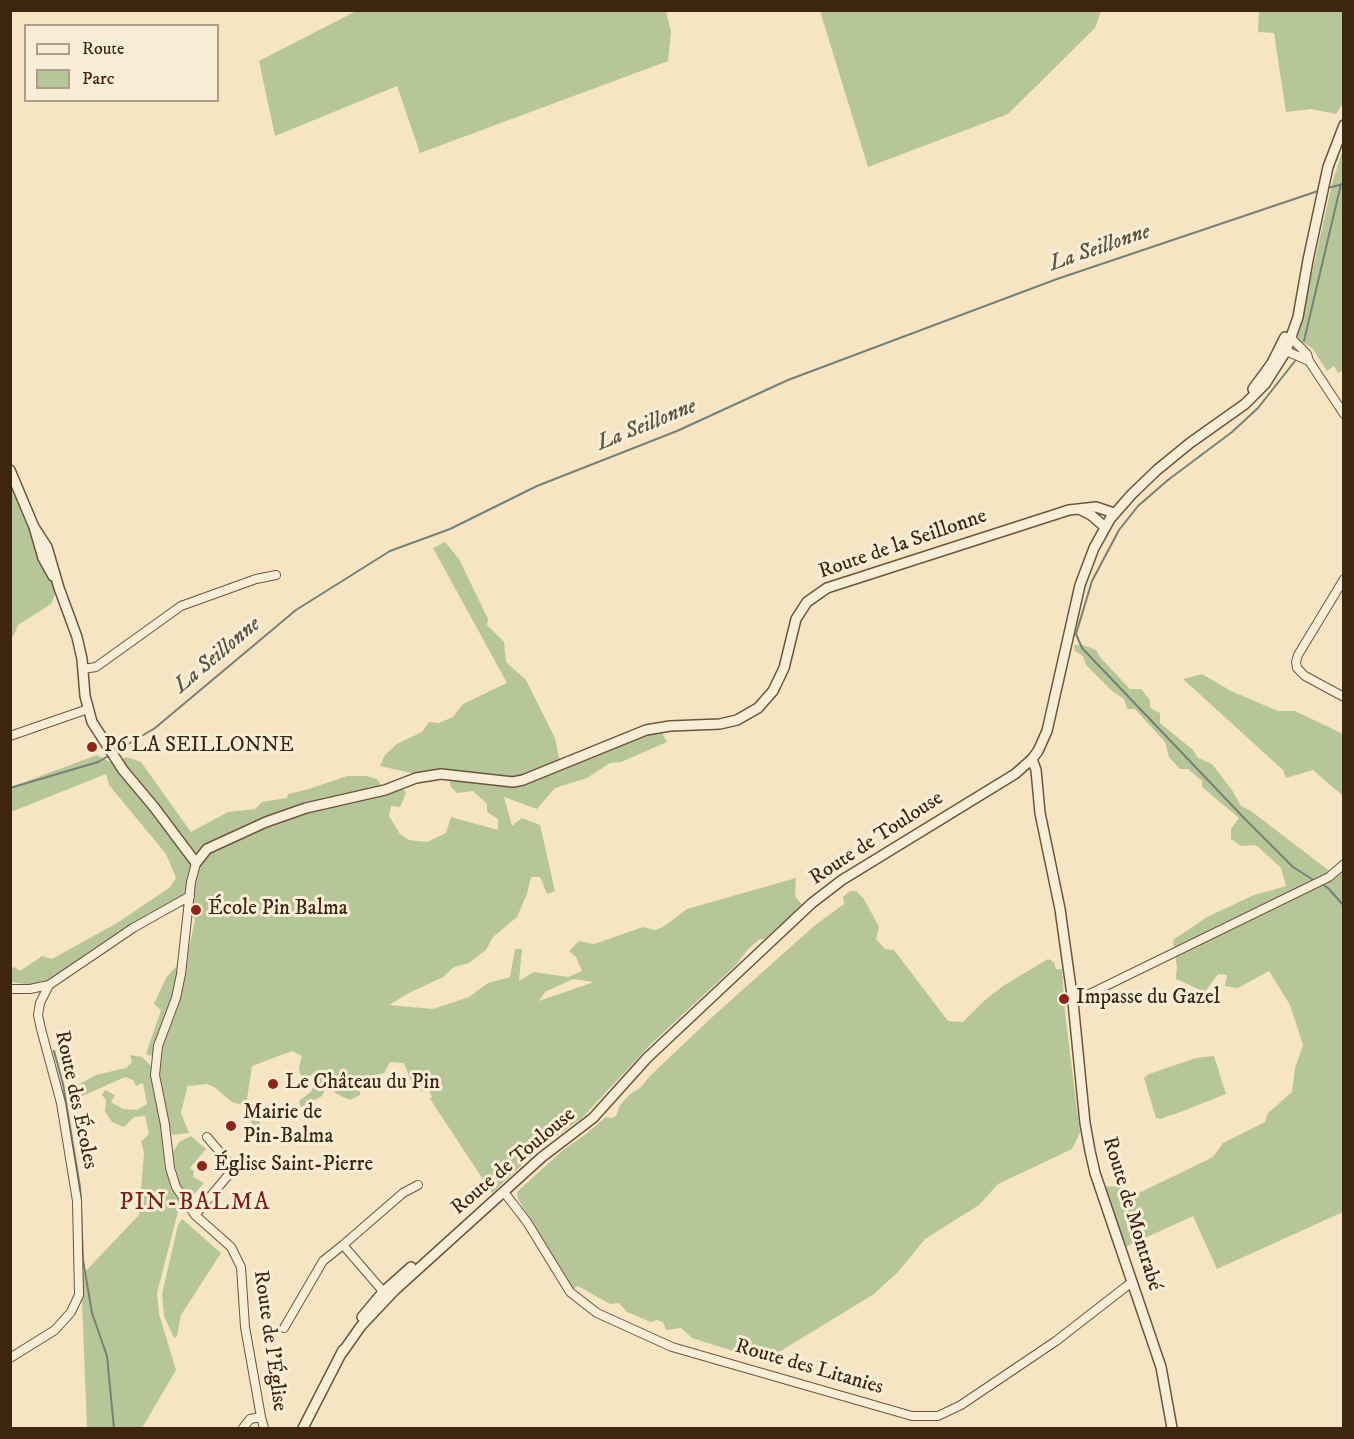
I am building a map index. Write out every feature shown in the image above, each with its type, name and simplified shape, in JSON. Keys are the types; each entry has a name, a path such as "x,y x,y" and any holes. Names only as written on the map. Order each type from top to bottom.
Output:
{"street":[{"name":"Route de Toulouse","path":"304,1426 342,1353 385,1295 542,1157 593,1118 647,1058 827,891 1015,774 1032,759 1047,731 1080,585 1105,527 1114,513 1147,479 1245,404 1273,373 1287,344 1328,167 1344,125"},
{"path":"1287,344 1309,361"},
{"path":"1287,344 1307,354 1309,361 1344,414"},
{"path":"10,470 34,527 43,558 59,588 77,637 84,690 92,722 116,761 196,863"},
{"name":"Route de la Seillonne","path":"196,863 207,849 266,822 306,808 385,790 416,778 441,774 513,782 646,730 670,726 720,724 737,720 758,708 773,691 783,669 796,619 807,602 816,594 840,583 1069,510 1096,507 1114,513"},
{"path":"1079,509 1091,515 1105,527"},
{"path":"83,669 96,667 181,606 256,579 276,575"},
{"path":"1344,579 1296,662 1297,668 1305,676 1344,697"},
{"path":"10,736 88,709"},
{"name":"Route de Montrabé","path":"1032,759 1036,770 1040,813 1060,909 1090,1151 1095,1173 1161,1367 1172,1428"},
{"name":"Route de l'Église","path":"196,863 190,882 181,974 176,998 158,1046 154,1066 171,1176 181,1197 195,1215 231,1247 241,1267 244,1328 264,1425"},
{"path":"1073,1002 1329,877 1344,864"},
{"path":"10,989 30,989 49,985 134,928 190,896"},
{"path":"30,989 40,1003 49,985"},
{"name":"Route des Écoles","path":"10,1358 56,1330 71,1312 79,1295 77,1201 61,1103 38,1015 40,1003"},
{"path":"195,1215 230,1173 232,1166 207,1137"},
{"path":"284,1329 323,1261 408,1189 418,1185"},
{"name":"Route des Litanies","path":"504,1192 527,1222 570,1292 597,1313 672,1347 899,1413 920,1417 938,1416 961,1405 1056,1341 1132,1282"},
{"path":"343,1245 385,1295"},
{"path":"243,1428 250,1419 264,1425"}],"green space":[{"path":"358,10 666,11 671,31 668,61 420,153 397,86 275,136 259,61"},
{"path":"820,10 1101,11 1095,28 1008,114 868,167"},
{"path":"1259,11 1343,11 1343,103 1336,114 1311,109 1286,112 1274,33 1258,32"},
{"path":"1343,149 1344,370 1338,373 1334,366 1327,371 1313,349 1297,339 1333,180"},
{"path":"10,484 56,592 51,604 18,625 11,638"},
{"path":"445,542 459,559 488,619 487,625 504,642 506,662 526,680 555,738 560,763 579,761 605,752 633,735 660,729 667,742 621,762 610,763 587,778 555,788 537,809 504,797 512,826 522,818 540,825 555,891 547,894 540,877 531,877 527,894 517,917 493,937 486,950 469,963 454,967 443,977 389,1005 433,1009 469,997 488,983 510,977 515,949 522,949 519,981 534,972 568,977 582,971 576,957 569,951 579,941 594,944 643,927 655,930 663,927 687,909 796,878 795,896 803,906 765,939 760,939 748,949 736,965 652,1043 582,1118 541,1147 492,1193 430,1099 432,1097 429,1090 415,1091 404,1063 390,1062 384,1073 361,1079 360,1095 350,1100 335,1093 332,1080 329,1080 322,1096 301,1107 299,1101 311,1092 317,1079 313,1074 304,1078 300,1074 302,1056 292,1051 252,1066 247,1099 259,1118 261,1129 253,1126 243,1105 232,1102 214,1087 207,1084 189,1086 188,1084 181,1113 189,1133 172,1135 169,1125 162,1127 165,1148 164,1165 181,1200 157,1293 159,1314 176,1370 142,1428 87,1428 81,1276 139,1215 144,1153 141,1142 149,1134 145,1116 134,1117 124,1127 112,1122 105,1112 106,1100 102,1095 105,1090 115,1095 111,1102 123,1109 137,1110 147,1104 143,1083 136,1086 133,1080 125,1077 78,1098 74,1087 96,1075 126,1068 132,1062 130,1055 142,1057 151,1066 153,1090 157,1100 164,1096 159,1074 163,1039 151,1056 146,1054 161,1010 154,1004 166,978 188,953 195,919 184,907 176,907 47,987 11,982 11,969 14,967 20,971 42,956 52,959 117,923 169,888 176,878 166,854 109,785 106,774 11,812 11,787 97,755 114,764 126,757 141,762 191,832 228,812 255,809 262,802 287,798 288,794 347,776 366,776 377,779 386,792 402,786 406,793 400,807 391,806 389,816 400,834 409,840 427,842 446,833 451,817 498,830 498,819 487,812 487,804 473,791 457,793 451,787 447,770 415,774 380,766 385,755 397,744 422,732 429,722 439,723 453,717 463,704 507,683 433,548","holes":["573,979 594,982 539,1001 545,992"]},
{"path":"1074,645 1083,645 1096,650 1130,689 1141,689 1150,700 1150,708 1160,713 1160,723 1193,750 1198,758 1212,764 1241,806 1251,811 1336,876 1343,867 1343,1212 1217,1269 1193,1216 1123,1248 1102,1186 1122,1187 1137,1194 1213,1157 1223,1143 1265,1122 1268,1113 1292,1092 1295,1068 1303,1045 1290,1005 1269,971 1238,988 1225,986 1227,975 1218,974 1205,992 1176,979 1177,967 1173,940 1207,917 1254,895 1286,886 1281,868 1256,845 1241,846 1231,839 1231,829 1239,818 1202,787 1202,781 1188,769 1180,769 1169,757 1165,742 1135,709 1127,709 1124,699 1112,691 1086,665 1083,656 1075,651"},
{"path":"1202,674 1231,691 1278,711 1295,711 1343,734 1343,796 1313,770 1286,778 1283,770 1183,679"},
{"path":"850,891 856,891 864,899 879,927 876,939 885,949 894,950 948,1021 963,1022 1003,986 1048,959 1054,962 1056,969 1062,969 1065,1013 1080,1133 1072,1149 998,1184 979,1205 925,1239 898,1272 874,1294 779,1352 763,1357 746,1355 692,1338 681,1328 666,1330 663,1322 657,1320 651,1322 627,1312 619,1303 610,1304 578,1286 573,1289 518,1199 517,1192 563,1150 606,1117 616,1116 620,1105 629,1095 640,1088 709,1020 814,926 844,904 843,897"},
{"path":"1214,1056 1226,1094 1160,1119 1156,1118 1144,1078 1149,1074 1196,1058"},
{"path":"191,1136 206,1149 190,1168 194,1171 193,1177 204,1183 189,1199 179,1184 173,1152 179,1142"},
{"path":"182,1219 221,1253 181,1315 177,1336 174,1338 164,1316 162,1294 178,1225"}],"waterway":[{"path":"1304,341 1341,184"},
{"name":"La Seillonne","path":"1327,188 1344,184"},
{"name":"La Seillonne","path":"115,752 155,728 296,610 390,551 450,529 537,486 677,431 788,380 1057,279 1321,190"},
{"path":"1295,361 1258,408 1232,432 1168,480 1138,506 1119,530 1092,581 1076,634 1082,648 1245,819 1293,867 1315,881"},
{"name":"La Seillonne","path":"10,788 98,762 110,755"},
{"path":"1320,883 1328,888 1344,906"},
{"path":"54,1051 63,1084 81,1201"},
{"path":"81,1207 83,1260 92,1313 107,1356 114,1428"}],"place":[{"name":"P6 LA SEILLONNE","path":"92,747"},
{"name":"École Pin Balma","path":"196,910"},
{"name":"Impasse du Gazel","path":"1064,999"},
{"name":"Le Château du Pin","path":"273,1084"},
{"name":"Mairie de Pin-Balma","path":"231,1126"},
{"name":"Église Saint-Pierre","path":"202,1166"}],"district":[{"name":"PIN-BALMA","path":"195,1204"}]}
